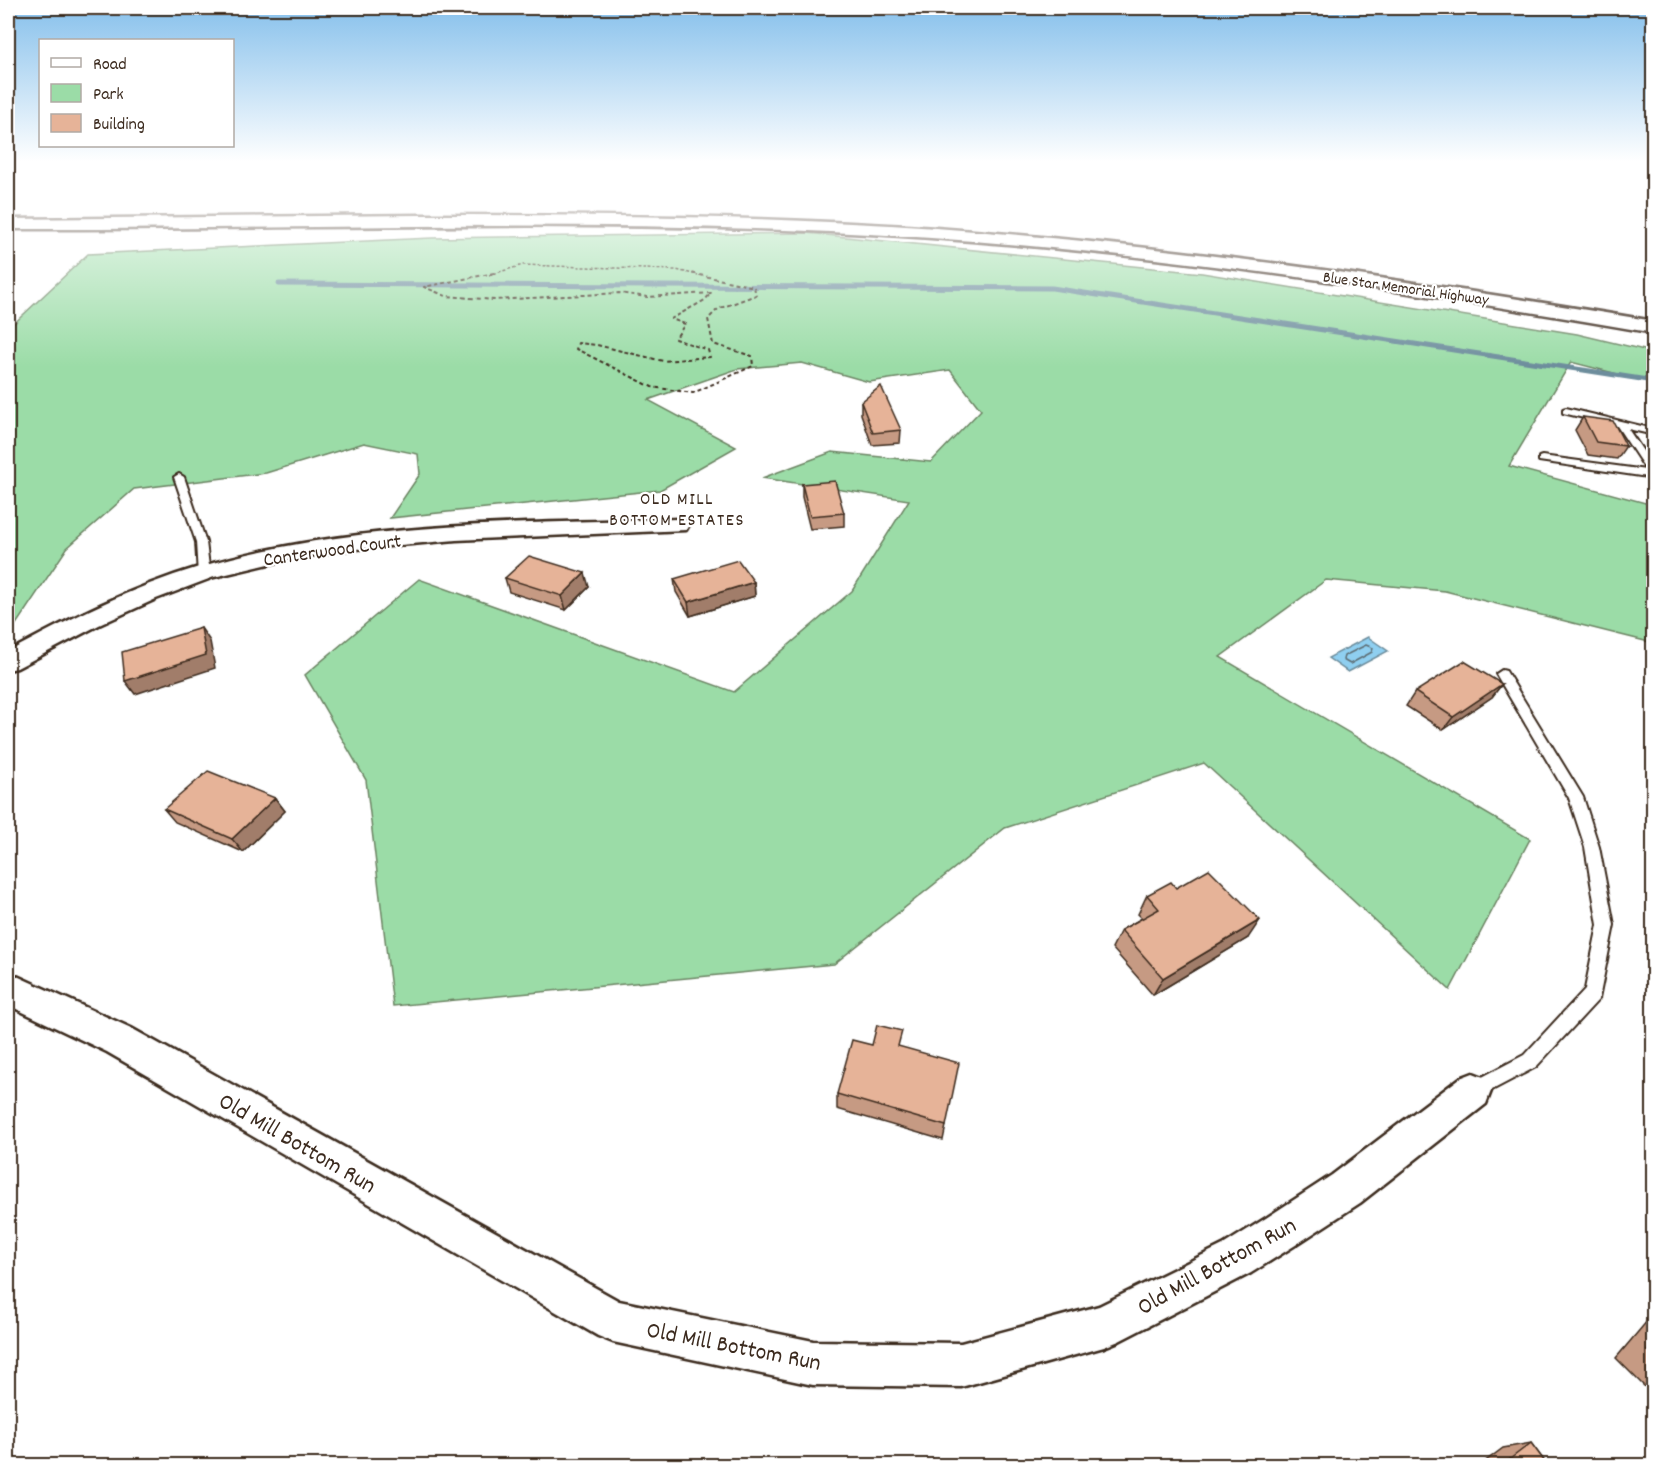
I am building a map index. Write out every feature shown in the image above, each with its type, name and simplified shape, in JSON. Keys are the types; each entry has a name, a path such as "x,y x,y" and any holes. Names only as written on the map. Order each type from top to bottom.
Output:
{"highway":[{"name":"Blue Star Memorial Highway","path":"872,230 990,238 1272,269 1439,291 1653,327"},
{"name":"Blue Star Memorial Highway","path":"1063,230 1157,238 1438,276 1653,312"},
{"path":"1272,269 1308,278 1496,307 1653,337"}],"street":[{"name":"Canterwood Court","path":"8,662 143,595 236,564 329,546 386,540 678,525"},
{"name":"Old Mill Bottom Run","path":"8,988 119,1040 613,1321 813,1364 961,1365 1104,1326 1237,1258 1346,1190 1473,1091"}],"lane":[{"path":"1566,411 1653,432"},
{"path":"1620,424 1653,475"},
{"path":"1542,459 1653,475"},
{"path":"179,477 201,542 204,575"},
{"path":"1473,1091 1530,1061 1593,993 1606,925 1592,847 1576,797 1502,674"}],"path":[{"path":"524,265 676,270 754,286 756,295 718,309 708,319 713,344 752,356 753,366 693,393 652,387 576,349 578,342 663,361 710,357 708,350 675,339 685,324 671,319 705,300 711,293 647,297 619,293 495,300 446,296 424,287 484,276 524,265"}],"green space":[{"path":"806,233 1202,273 1577,334 1653,352 1653,383 1571,362 1509,466 1653,505 1653,643 1445,591 1326,580 1220,657 1530,839 1450,990 1204,763 1005,828 834,964 393,1006 366,780 305,675 419,579 734,692 852,591 909,500 762,478 832,452 931,462 981,410 950,370 869,382 802,363 737,369 648,400 736,447 660,490 390,518 420,474 418,454 364,443 266,473 134,489 67,548 13,629 8,628 8,329 88,254 432,238"}],"water":[{"path":"1368,637 1388,651 1348,672 1328,658"}],"building":[{"path":"881,386 901,430 873,433 861,402"},
{"path":"1583,417 1613,421 1626,446 1596,442"},
{"path":"835,481 844,513 810,516 802,484"},
{"path":"529,556 585,573 562,596 505,578"},
{"path":"738,560 754,582 688,602 674,579"},
{"path":"201,628 206,655 125,681 122,652"},
{"path":"1464,661 1502,684 1453,717 1415,692"},
{"path":"208,771 275,798 232,839 164,809"},
{"path":"1209,869 1260,920 1163,978 1121,930 1159,909 1147,895 1171,882 1176,888"},
{"path":"877,1025 902,1031 898,1046 959,1063 946,1126 837,1094 852,1040 872,1045"},
{"path":"1653,1342 1653,1356 1647,1350"},
{"path":"1531,1443 1548,1466 1501,1466"}],"waterway":[{"path":"279,284 1052,288 1654,381"}],"district":[{"name":"OLD MILL BOTTOM ESTATES","path":"677,508"}]}
